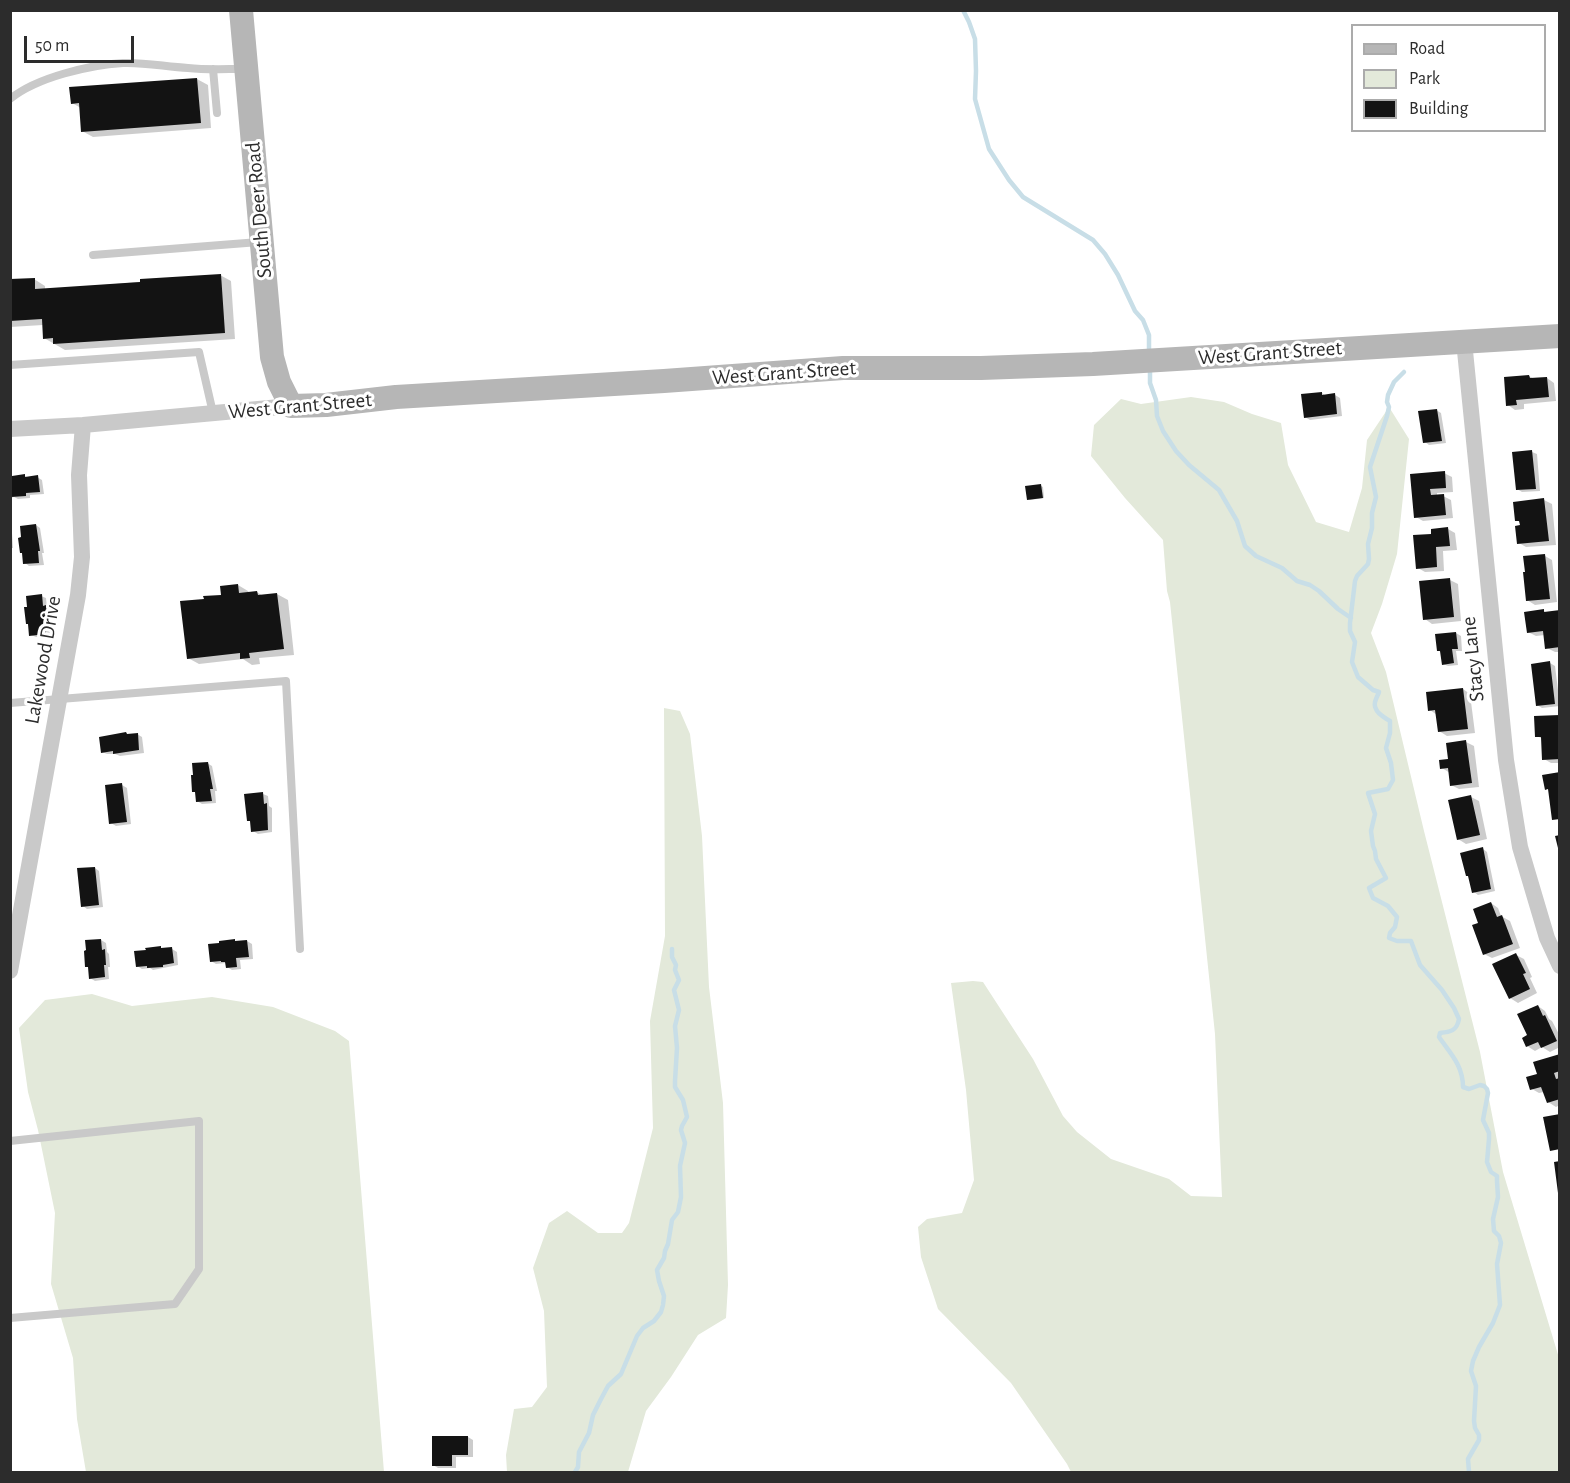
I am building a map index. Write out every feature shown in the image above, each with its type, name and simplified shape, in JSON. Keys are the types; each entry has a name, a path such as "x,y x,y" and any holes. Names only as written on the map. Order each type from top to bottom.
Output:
{"main road":[{"name":"South Deer Road","path":"241,10 272,357 279,382 291,406"},
{"name":"West Grant Street","path":"291,406 843,368 981,368 1093,364 1560,336"}],"street":[{"name":"Stacy Lane","path":"1464,341 1506,760 1514,818 1520,847 1547,938 1560,966"},
{"name":"West Grant Street","path":"11,427 83,425 291,406"},
{"name":"Lakewood Drive","path":"10,971 78,594 82,557 79,475 83,425"}],"lane":[{"path":"10,99 51,77 83,69 124,63 190,69 247,69"},
{"path":"213,69 217,113"},
{"path":"93,255 262,242"},
{"path":"10,365 199,352 213,413"},
{"path":"10,703 286,681 300,949"},
{"path":"10,1141 200,1121 199,1269 175,1304 10,1318"}],"green space":[{"path":"1191,397 1224,402 1281,423 1288,465 1316,522 1349,532 1362,488 1367,440 1389,407 1409,439 1397,554 1371,633 1386,672 1480,1052 1503,1172 1559,1358 1559,1472 1071,1472 1011,1383 938,1309 921,1257 918,1227 927,1219 962,1213 974,1180 966,1090 951,983 983,982 1033,1059 1063,1116 1077,1132 1111,1159 1169,1179 1191,1196 1222,1197 1215,1034 1163,540 1091,456 1094,425 1121,399 1141,404"},
{"path":"664,708 680,711 690,734 702,836 709,987 723,1103 728,1285 726,1318 698,1335 646,1411 628,1472 507,1472 506,1455 514,1409 532,1407 547,1387 544,1311 533,1268 549,1223 567,1211 598,1233 622,1233 629,1223 653,1128 650,1021 665,936"},
{"path":"92,994 132,1006 212,997 273,1007 335,1031 349,1041 384,1472 86,1472 77,1419 73,1358 51,1284 55,1213 28,1092 19,1028 45,1000"}],"building":[{"path":"197,78 201,123 81,132 79,103 71,104 69,87"},
{"path":"221,274 225,333 53,344 53,338 43,339 42,319 10,321 10,279 35,278 35,289"},
{"path":"1529,375 1530,378 1547,377 1549,397 1516,400 1517,405 1506,406 1504,377"},
{"path":"1322,392 1322,395 1335,393 1337,414 1304,418 1301,394"},
{"path":"1437,409 1442,441 1423,443 1418,411"},
{"path":"1532,450 1536,489 1516,490 1512,452"},
{"path":"1445,471 1446,488 1430,489 1431,495 1444,494 1446,515 1414,518 1410,474"},
{"path":"25,474 25,477 38,475 40,492 11,497 12,476"},
{"path":"1041,484 1043,498 1027,500 1025,486"},
{"path":"1544,498 1549,541 1517,544 1515,526 1520,525 1519,521 1515,521 1513,502"},
{"path":"36,524 40,551 38,551 39,563 23,564 18,538 21,537 20,526"},
{"path":"1448,527 1450,546 1436,547 1437,567 1416,569 1413,535 1431,534 1431,529"},
{"path":"1545,554 1550,599 1526,601 1523,556"},
{"path":"1450,578 1454,617 1423,620 1419,581"},
{"path":"238,584 239,593 257,591 258,595 277,593 284,649 249,653 250,658 240,659 240,653 187,659 180,601 221,595 220,586"},
{"path":"42,594 43,606 46,605 46,634 29,636 24,607 27,607 26,596"},
{"path":"1544,609 1544,612 1560,610 1560,647 1545,649 1543,631 1527,633 1524,612"},
{"path":"1456,632 1458,649 1452,649 1454,663 1442,665 1435,634"},
{"path":"1550,661 1555,704 1536,706 1531,664"},
{"path":"1463,688 1468,729 1438,732 1435,710 1428,711 1426,692"},
{"path":"1560,715 1560,759 1542,760 1541,737 1535,737 1534,716"},
{"path":"126,732 127,734 138,733 139,750 113,754 113,751 101,753 99,737"},
{"path":"1466,740 1472,783 1450,786 1448,768 1440,769 1439,760 1448,759 1446,743"},
{"path":"208,762 213,789 210,789 212,801 196,802 195,792 192,792 192,763"},
{"path":"1560,772 1560,819 1552,820 1548,789 1545,790 1542,775"},
{"path":"122,783 127,822 109,824 105,785"},
{"path":"263,792 264,804 267,803 268,830 251,832 250,821 247,821 244,794"},
{"path":"1471,795 1480,835 1457,840 1448,800"},
{"path":"1560,835 1560,852 1559,852 1555,836"},
{"path":"1483,847 1491,889 1472,893 1460,853"},
{"path":"95,867 99,905 81,907 77,868"},
{"path":"1491,902 1497,917 1502,915 1513,944 1483,955 1472,925 1478,923 1473,909"},
{"path":"101,939 102,950 105,949 105,977 89,979 88,967 85,967 85,940"},
{"path":"235,939 235,941 247,940 249,957 236,958 237,967 226,968 225,962 221,961 210,962 208,944"},
{"path":"161,946 161,948 172,947 174,963 163,965 163,967 136,967 134,951"},
{"path":"1516,953 1526,973 1523,974 1530,989 1509,999 1492,964"},
{"path":"1538,1005 1557,1041 1541,1048 1538,1042 1526,1047 1522,1038 1527,1035 1517,1014"},
{"path":"1560,1054 1560,1071 1554,1073 1556,1079 1560,1078 1560,1099 1547,1103 1541,1087 1530,1090 1526,1077 1537,1074 1533,1062"},
{"path":"1560,1114 1560,1149 1550,1151 1543,1117"},
{"path":"1560,1161 1560,1193 1558,1193 1554,1162"},
{"path":"432,1436 468,1436 468,1455 452,1455 452,1466 432,1466"}],"waterway":[{"path":"963,10 975,39 975,99 989,149 1023,197 1093,240 1105,254 1135,311 1143,320 1149,335 1149,354"},
{"path":"1150,369 1150,383 1156,400 1157,416 1163,431 1176,451 1189,465 1219,490 1237,521 1245,546 1256,556 1282,568 1297,581 1319,591 1351,618"},
{"path":"1404,372 1394,382 1388,395 1387,416 1370,467 1376,497 1368,544 1369,559 1368,564 1355,581 1350,631 1355,642 1352,662 1358,677 1373,690 1379,692 1375,702 1376,708 1390,721 1386,748 1393,780 1388,789 1368,793 1375,814 1371,831 1373,846 1376,859 1386,878 1369,888 1373,898 1388,906 1397,917 1389,938 1397,941 1411,941 1420,965 1454,1008 1459,1019 1457,1026 1450,1031 1440,1033 1439,1037 1461,1072 1463,1087 1469,1089 1480,1085 1484,1086 1488,1093 1483,1120 1489,1133 1487,1162 1491,1172 1497,1176 1498,1197 1493,1219 1494,1231 1501,1243 1497,1264 1500,1305 1479,1347 1471,1371 1476,1386 1474,1421 1479,1440 1468,1459 1469,1472"},
{"path":"575,1472 578,1467 579,1452 589,1433 593,1415 601,1399 608,1386 621,1374 637,1336 643,1328 654,1321 663,1305 664,1296 657,1270 664,1258 672,1220 678,1212 681,1197 680,1166 685,1143 681,1130 687,1117 683,1100 675,1087 677,1048 675,1026 679,1010 674,990 679,980 672,949"}]}
